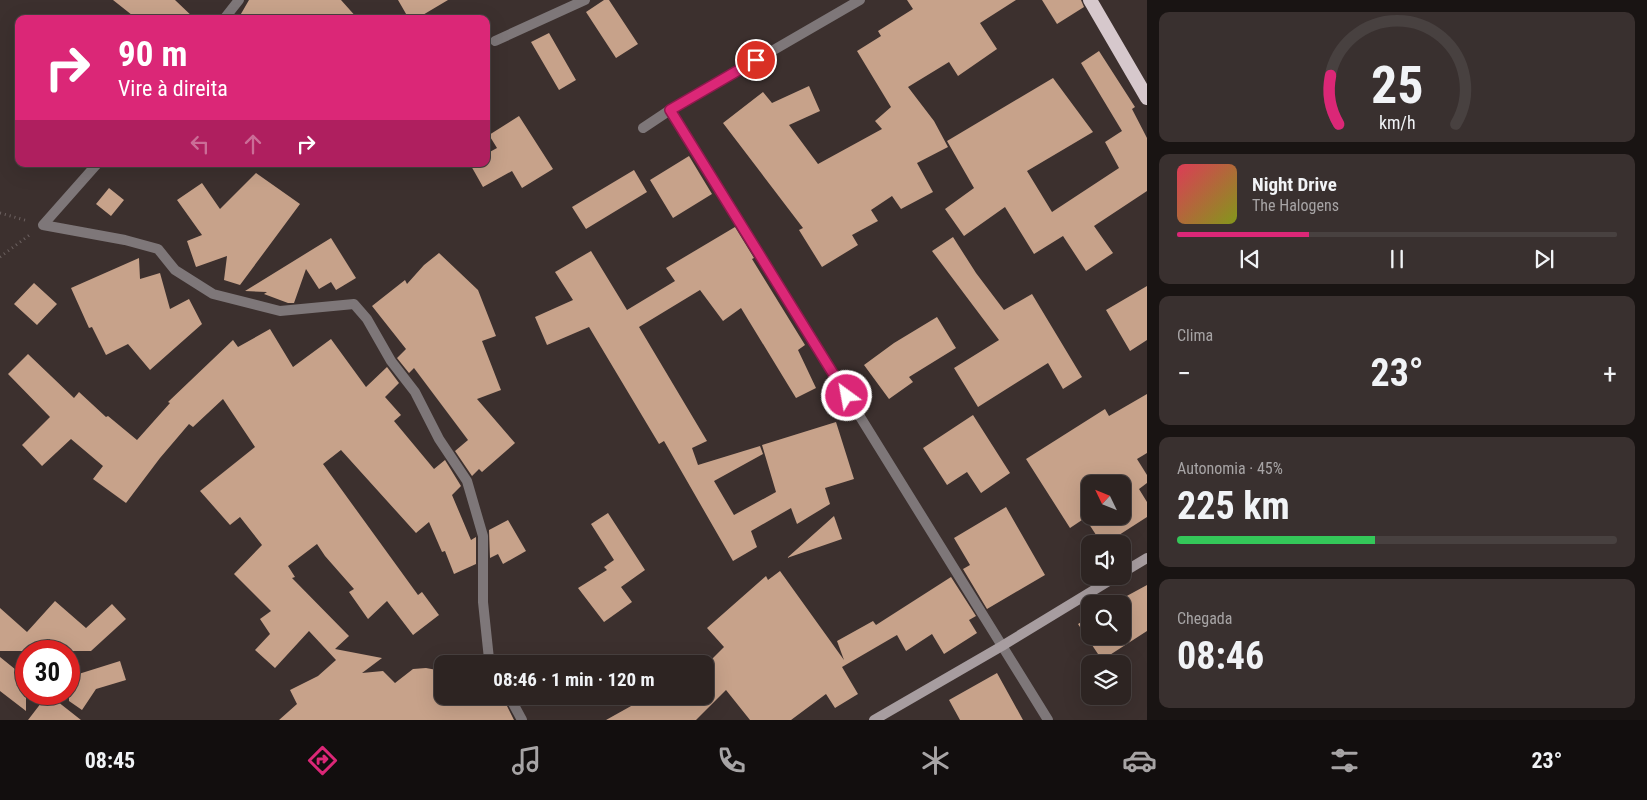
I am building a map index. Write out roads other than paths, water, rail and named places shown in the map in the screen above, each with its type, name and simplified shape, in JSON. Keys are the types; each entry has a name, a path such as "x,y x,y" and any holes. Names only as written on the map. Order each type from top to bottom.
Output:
{"highway":[{"path":"1090,0 1147,98"}],"main road":[{"path":"1131,568 1147,558"},
{"path":"874,720 1103,585"}],"street":[{"path":"227,15 239,0"},
{"path":"495,41 585,0"},
{"path":"643,128 670,110 860,0"},
{"path":"670,110 1048,720"},
{"path":"94,167 44,225 125,240 158,249 175,270 213,294 280,311 354,304 367,319 391,361 415,392 439,439 466,481 483,536 483,602 489,655"},
{"path":"514,705 522,720"}]}
